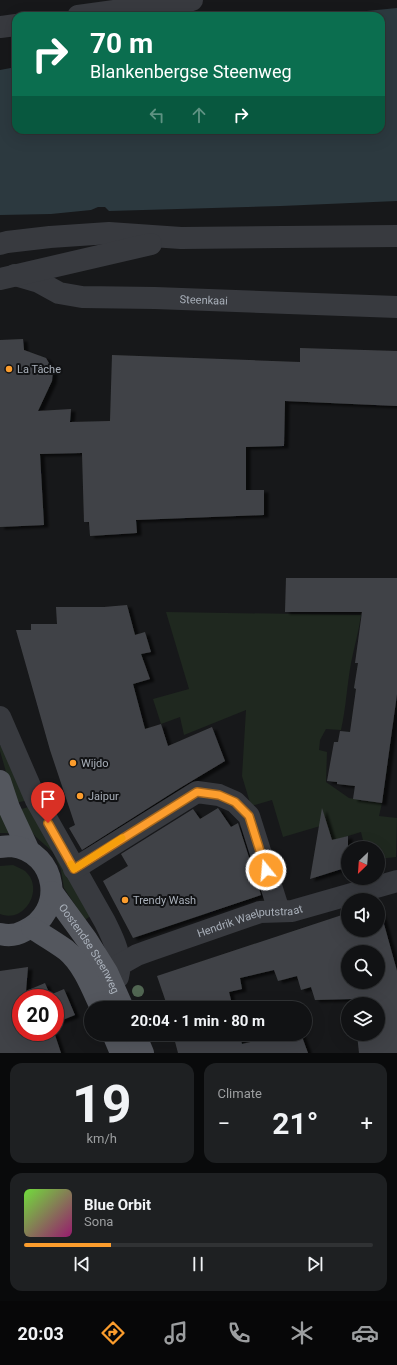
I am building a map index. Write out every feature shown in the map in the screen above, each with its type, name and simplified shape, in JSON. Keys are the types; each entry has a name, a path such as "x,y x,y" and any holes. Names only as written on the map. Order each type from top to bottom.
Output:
{"main road":[{"path":"0,781 9,808 29,851"},
{"path":"0,847 12,846 29,851 42,861 50,876 52,892 50,906 42,919 32,928 18,934 1,936"},
{"name":"Oostendse Steenweg","path":"52,892 87,940 116,984"},
{"name":"Oostendse Steenweg","path":"32,928 71,955 92,986 98,1001"},
{"path":"116,1041 121,1053"},
{"path":"138,1041 143,1053"}],"street":[{"path":"94,12 122,5 192,0"},
{"path":"0,27 12,26"},
{"name":"Steenkaai","path":"0,244 50,237 109,233 181,238 397,236"},
{"name":"Steenkaai","path":"8,277 135,247 181,238"},
{"name":"Steenkaai","path":"8,277 39,282 58,293 82,298 155,298 397,308"},
{"path":"0,717 36,800 74,869 106,922 118,953 116,984"},
{"path":"74,869 197,792 219,795 235,802 249,816 279,911"},
{"name":"Hendrik Waelputstraat","path":"116,984 148,951 260,912 292,911 397,881"}],"shaded area":[{"path":"397,8 397,201 109,211 105,207 98,207 91,210 51,214 0,215 0,70 12,68 12,134 385,134 385,12 356,12"},
{"path":"166,612 361,615 351,663 341,730 326,729 320,740 319,750 327,752 326,782 349,798 382,803 379,816 397,818 396,857 385,858 385,841 363,841 361,832 332,841 327,824 283,837 272,800 251,806 242,776 246,710 184,735 180,717 161,724 153,699 189,689"},
{"path":"3,745 29,800 15,803 0,751 0,746"},
{"path":"32,806 93,914 85,920 64,888 61,870 53,852 36,837 25,824 18,810"},
{"path":"0,814 11,833 0,833"},
{"path":"13,865 25,871 31,878 33,886 29,903 17,914 9,916 0,914 0,866"}],"building":[{"path":"23,339 24,350 46,358 53,370 52,381 38,411 71,409 70,422 110,421 112,355 300,362 300,348 397,351 397,406 285,401 284,446 246,447 246,490 264,490 264,515 136,520 137,533 90,536 89,522 84,522 82,453 40,454 44,525 0,527 0,340"},
{"path":"286,578 397,578 397,694 382,803 353,799 355,786 327,781 334,742 338,742 340,731 350,732 358,663 355,663 362,612 285,612"},
{"path":"127,605 135,635 145,632 151,652 141,654 150,679 133,684 145,729 161,724 168,746 212,727 225,761 82,850 69,828 75,825 50,750 16,630 31,630 31,624 57,624 56,607 104,607"},
{"path":"218,808 231,827 238,823 261,895 133,938 103,881 128,866 121,854 193,809 200,819"},
{"path":"322,808 332,840 348,836 348,841 341,841 341,869 310,879"},
{"path":"341,915 341,937 385,937 385,928 397,971 397,1053 359,1053 358,1041 385,1041 385,997 341,997 341,999 315,1000 311,987 301,990 297,976 278,981 274,970 240,978 242,989 229,992 231,1001 166,1001 157,976"},
{"path":"28,967 26,989 12,989 12,1041 57,1041 61,1053 0,1053 0,971"},
{"path":"45,983 48,989 31,989"},
{"path":"64,989 75,1015 64,1019"},
{"path":"175,1041 241,1041 242,1044 255,1041 304,1041 308,1053 178,1053"}],"slow traffic":[{"path":"71,864 74,869 122,838"}],"place":[{"name":"La Tâche","path":"9,369"},
{"name":"Wijdo","path":"73,763"},
{"name":"Jaipur","path":"80,796"},
{"name":"Trendy Wash","path":"125,900"}],"route":[{"path":"48,823 74,869 197,792 219,795 235,802 249,816 266,870"}]}
